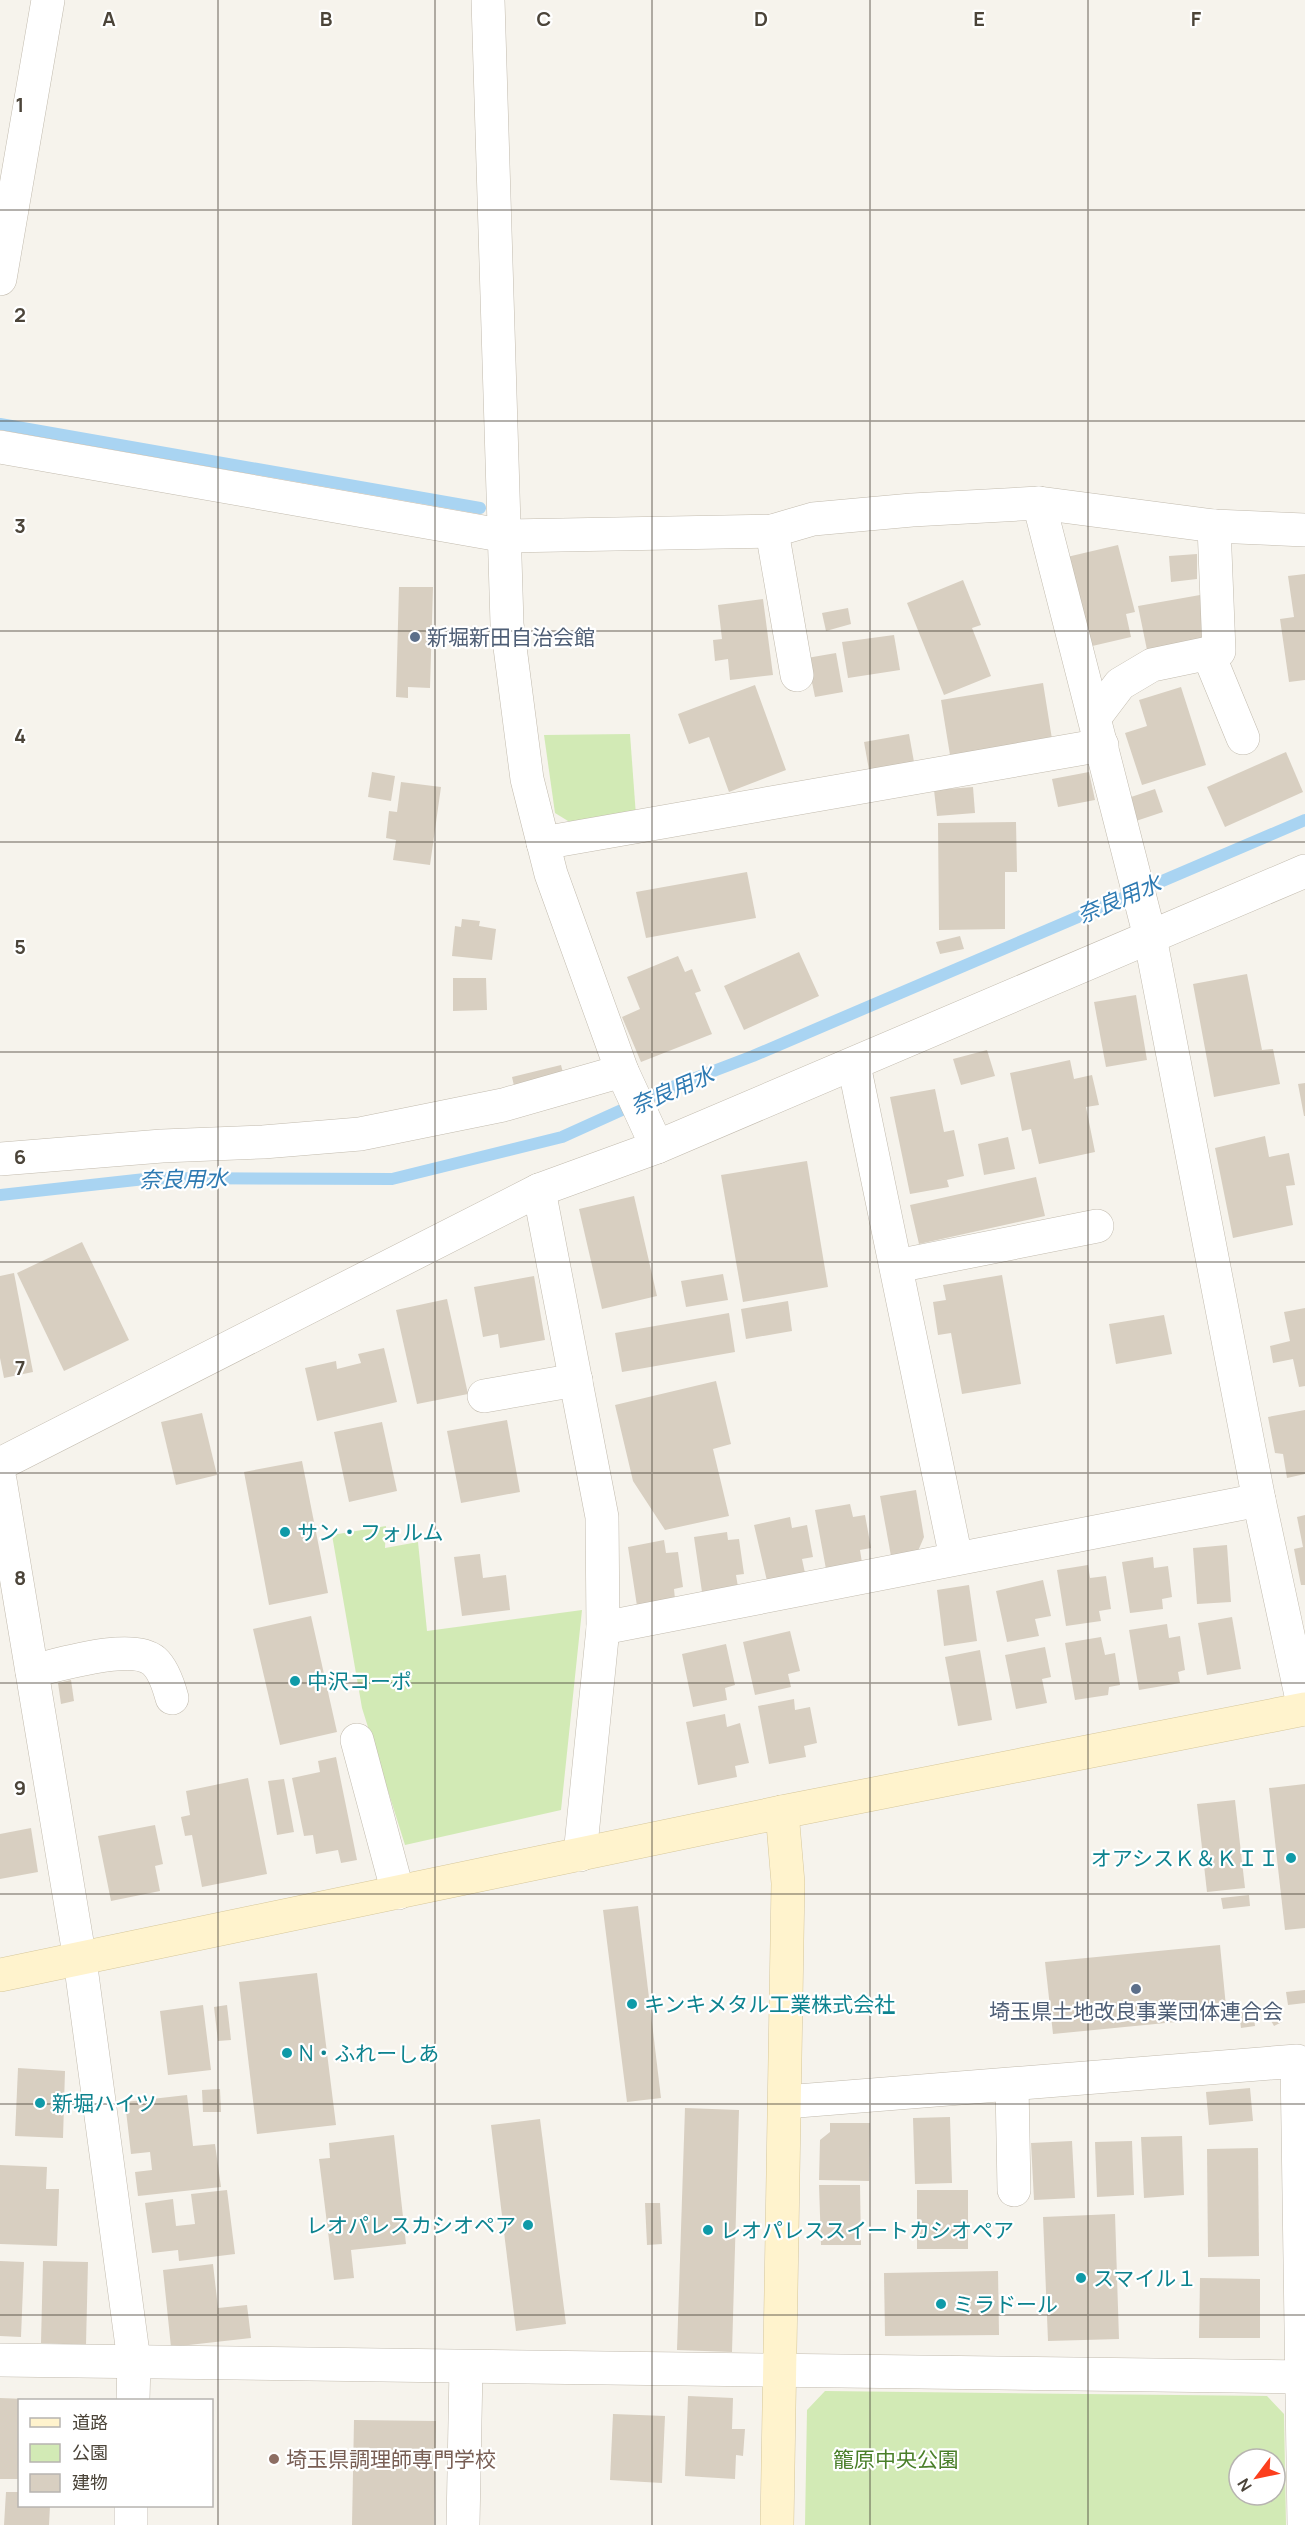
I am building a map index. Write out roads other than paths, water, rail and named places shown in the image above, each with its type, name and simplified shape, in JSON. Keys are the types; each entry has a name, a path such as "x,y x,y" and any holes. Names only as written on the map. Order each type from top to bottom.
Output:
{"street":[{"path":"0,279 48,0"},
{"path":"488,0 507,624 527,779 551,874 622,1071 657,1148"},
{"path":"0,447 506,536 772,531 813,519 912,510 1039,503 1215,526 1305,530"},
{"path":"0,1975 782,1812 1304,1709 1259,1500 1150,938 1039,503"},
{"path":"1098,731 1120,684 1152,665 1219,651 1215,526"},
{"path":"772,531 797,675"},
{"path":"1208,653 1243,738"},
{"path":"543,843 1098,731"},
{"path":"0,1464 539,1190 657,1148 1305,871"},
{"path":"854,1065 956,1558"},
{"path":"0,1160 162,1146 263,1142 360,1134 503,1105 622,1071"},
{"path":"539,1190 602,1517 603,1628 580,1855"},
{"path":"897,1266 1097,1226"},
{"path":"484,1396 576,1380"},
{"path":"0,1480 80,1960 134,2361 133,2399"},
{"path":"603,1628 1259,1500"},
{"path":"32,1671 104,1656 136,1652 155,1661 169,1686 172,1698"},
{"path":"357,1740 398,1893"},
{"path":"777,2525 788,1883 782,1812"},
{"path":"785,2102 1301,2060 1305,2525"},
{"path":"1011,2085 1014,2190"},
{"path":"0,2360 1302,2377"},
{"path":"463,2525 466,2367"},
{"path":"131,2507 131,2525"}],"waterway":[{"path":"0,424 480,508"},
{"name":"奈良用水","path":"0,1195 154,1178 392,1179 562,1137 677,1085 753,1056 1305,820"}],"place":[{"name":"新堀新田自治会館","path":"415,637"},
{"name":"サン・フォルム","path":"285,1532"},
{"name":"中沢コーポ","path":"295,1681"},
{"name":"オアシスＫ＆ＫＩＩ","path":"1291,1858"},
{"name":"埼玉県土地改良事業団体連合会","path":"1136,1989"},
{"name":"キンキメタル工業株式会社","path":"632,2004"},
{"name":"N・ふれーしあ","path":"287,2053"},
{"name":"新堀ハイツ","path":"40,2103"},
{"name":"レオパレスカシオペア","path":"528,2225"},
{"name":"レオパレススイートカシオペア","path":"708,2230"},
{"name":"スマイル１","path":"1081,2278"},
{"name":"ミラドール","path":"941,2304"},
{"name":"埼玉県調理師専門学校","path":"274,2459"}],"park label":[{"name":"籠原中央公園","path":"896,2459"}]}
